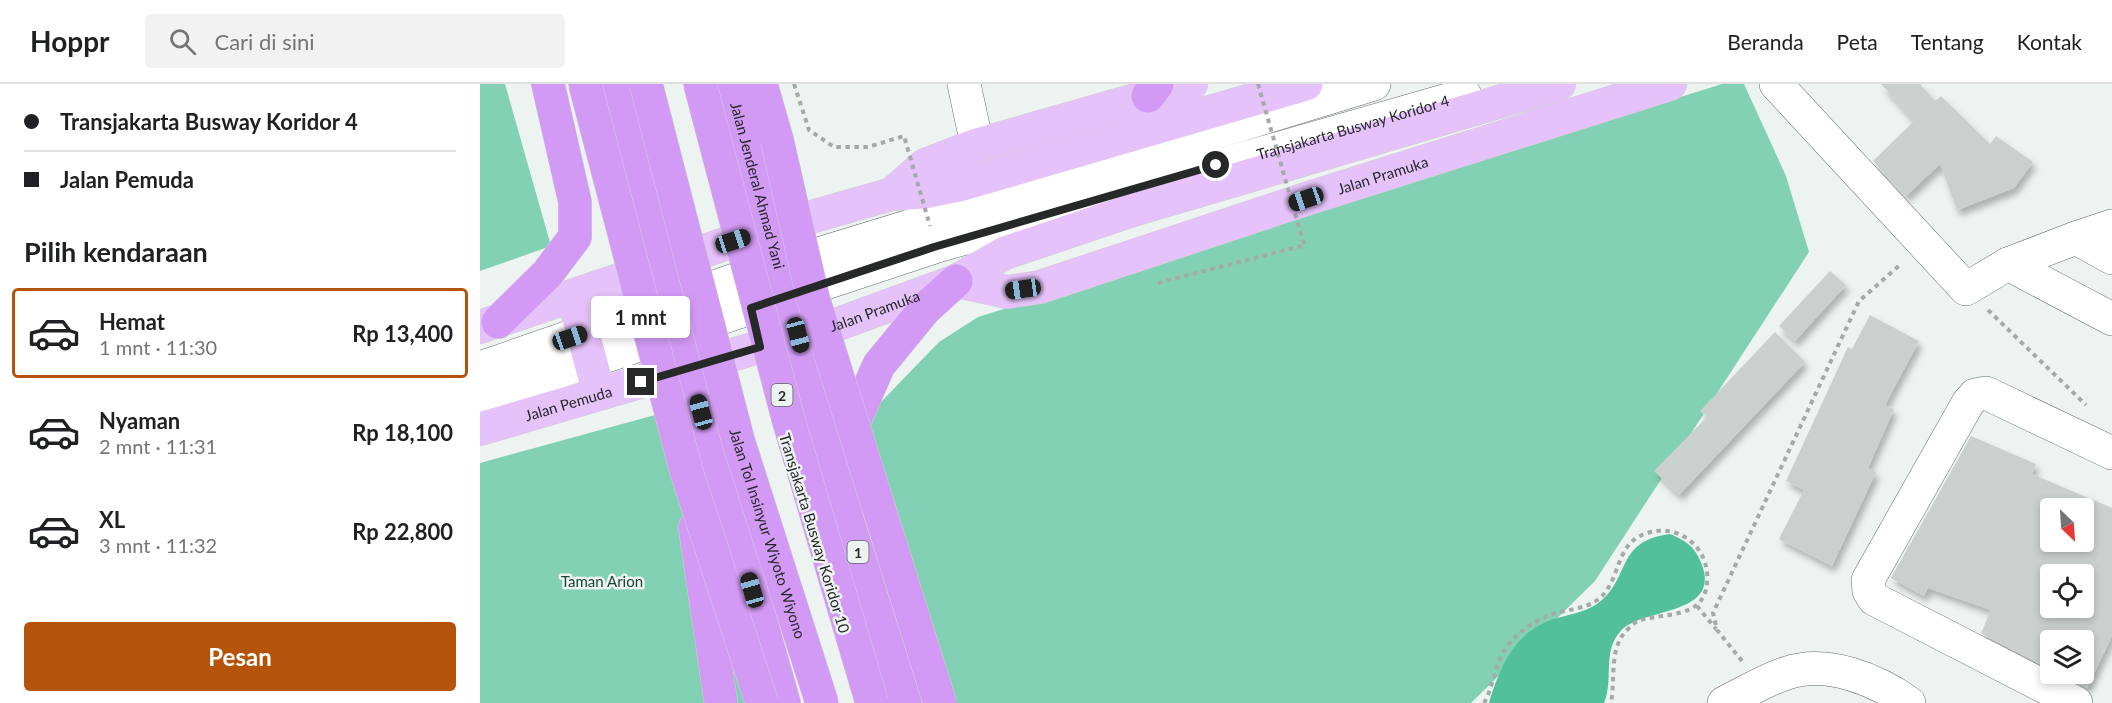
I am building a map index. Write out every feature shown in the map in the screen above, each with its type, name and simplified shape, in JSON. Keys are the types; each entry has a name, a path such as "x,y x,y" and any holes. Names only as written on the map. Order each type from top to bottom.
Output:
{"highway":[{"path":"489,324 547,274 575,237 575,202 548,84"},
{"path":"585,84 686,470 762,703"},
{"path":"616,84 672,262 681,298 677,333 700,364 784,703"},
{"name":"Jalan Tol Insinyur Wiyoto Wiyono","path":"646,84 738,440 822,703"},
{"name":"2","path":"700,84 789,422 872,703"},
{"name":"Jalan Jenderal Ahmad Yani","path":"731,84 835,472 905,703"},
{"path":"761,84 777,140 813,298 940,703"},
{"path":"771,84 777,140"},
{"path":"835,472 856,413 879,364 925,309 956,281"},
{"path":"686,470 721,703"}],"main road":[{"path":"892,194 925,165 977,145 1152,90 1191,84"},
{"path":"489,324 769,229 892,194 924,192 963,184 1306,84"},
{"name":"Jalan Pramuka","path":"700,364 841,323 956,281 1005,253 1130,212 1559,84"},
{"name":"Jalan Pramuka","path":"956,281 1007,291 1040,287 1670,84"},
{"path":"573,296 599,393"},
{"name":"Jalan Pemuda","path":"480,429 700,364"}],"street":[{"path":"640,84 672,262"},
{"name":"Transjakarta Busway Koridor 10","path":"694,84 760,347 866,703"},
{"path":"964,84 977,145"},
{"name":"Transjakarta Busway Koridor 4","path":"480,368 587,347 677,333 751,308 784,281 1374,84"},
{"name":"Transjakarta Busway Koridor 4","path":"480,398 587,347 681,298 743,277 784,281 945,244 1503,84"},
{"path":"1776,84 1966,289 2008,264 2112,226"},
{"path":"2076,238 2112,258"},
{"path":"2008,264 2112,319"},
{"path":"700,364 816,703"},
{"path":"2076,703 1874,599 1869,591 1868,580 1968,403 1976,395 1986,393 2112,453"},
{"path":"1724,703 1788,672 1826,668 1889,689 1909,703"}],"path":[{"path":"794,84 809,130 834,147 868,147 904,136 930,226"},
{"path":"1142,253 1151,285 1305,245 1258,84"},
{"path":"1716,630 1713,614 1859,302 1923,245"},
{"path":"1966,289 2089,408"},
{"path":"1484,703 1505,649 1526,627 1552,614 1578,609 1599,598 1614,580 1622,555 1637,538 1661,530 1683,534 1699,547 1708,568 1707,586 1697,606 1677,615 1636,621 1622,637 1615,657 1615,684 1611,703"},
{"path":"1697,606 1762,685"}],"green space":[{"path":"480,84 505,84 551,246 480,271"},
{"path":"1722,84 1744,84 1786,176 1809,252 1595,581 1471,703 955,703 865,432 880,403 939,342 978,317"},
{"name":"Taman Arion","path":"677,409 767,703 480,703 480,463"}],"shaded area":[{"path":"1670,534 1686,542 1694,550 1700,559 1705,582 1700,594 1690,602 1630,624 1620,632 1611,648 1607,694 1604,703 1489,703 1498,676 1519,641 1540,625 1597,604 1608,594 1626,562 1640,544 1652,538"}],"building":[{"path":"1881,84 1920,84 1935,101 1941,96 1990,144 1996,136 2033,162 2014,188 1957,210 1940,164 1906,196 1873,161 1914,121"},
{"path":"1830,271 1846,285 1795,341 1779,326"},
{"path":"1870,315 1919,341 1885,405 1894,409 1868,468 1876,472 1832,566 1779,539 1804,490 1786,481 1848,347 1852,349"},
{"path":"1775,332 1805,362 1679,495 1654,471 1707,417 1700,411"},
{"path":"1971,436 2036,464 2032,474 2088,498 2040,498 2040,552 2094,552 2094,500 2112,508 2112,636 2094,673 2094,630 2040,630 2040,664 1981,633 1991,610 1928,588 1924,596 1891,578"}],"route":[{"path":"641,382 760,347 751,308 934,247 1216,165"}]}
